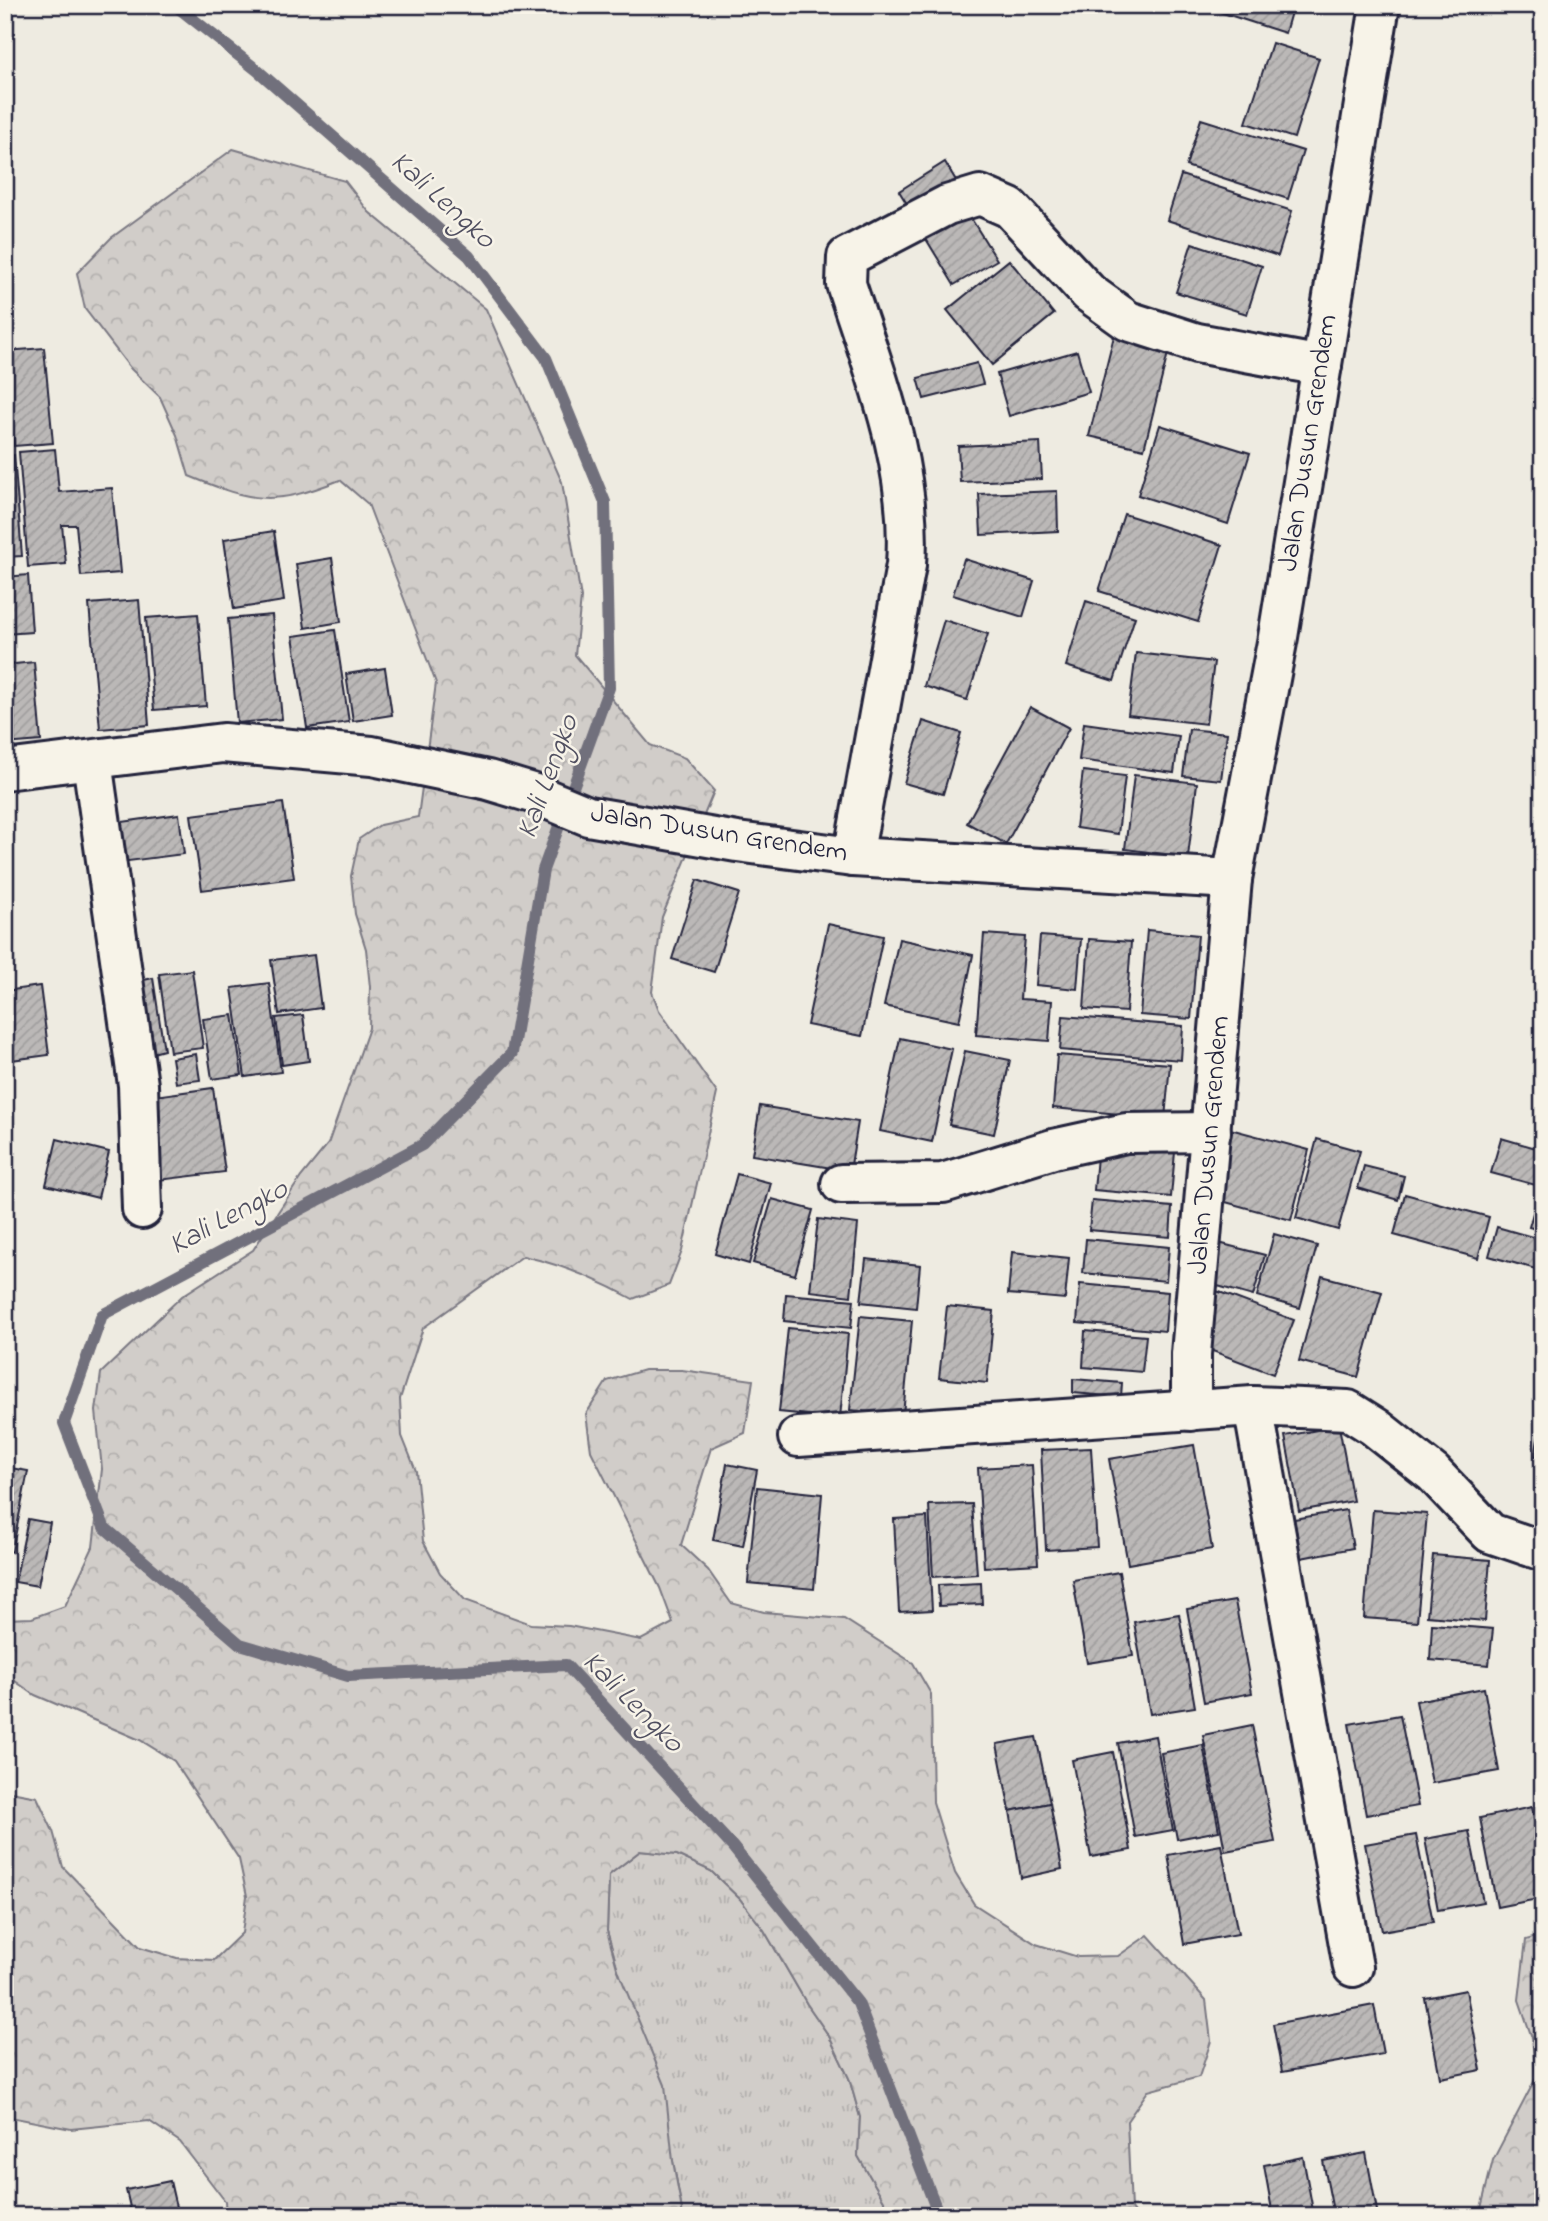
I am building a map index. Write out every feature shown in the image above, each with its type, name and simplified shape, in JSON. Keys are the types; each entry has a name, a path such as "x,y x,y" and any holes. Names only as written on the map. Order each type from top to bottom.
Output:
{"street":[{"name":"Jalan Dusun Grendem","path":"1191,1411 1191,1354 1232,879 1278,637 1380,5"},
{"path":"853,857 906,565 909,530 903,469 846,284 848,257 947,205 980,195 1010,208 1089,293 1128,321 1197,343 1322,366"},
{"name":"Jalan Dusun Grendem","path":"5,770 223,743 372,756 488,780 535,794 588,816 737,842 853,857 1232,879"},
{"path":"92,761 138,1084 142,1209"},
{"path":"841,1184 943,1183 1053,1149 1126,1133 1211,1132"},
{"path":"1253,1406 1353,1967"},
{"path":"798,1437 1253,1406 1349,1410 1433,1473 1490,1533 1543,1551"}],"green space":[{"path":"233,149 345,181 369,212 486,309 562,482 581,598 575,655 650,745 685,758 714,791 662,917 652,992 659,1010 717,1093 682,1251 669,1285 633,1299 580,1273 523,1256 423,1328 400,1399 402,1436 416,1471 423,1541 440,1573 465,1600 531,1624 569,1626 641,1640 673,1623 660,1588 591,1451 586,1414 607,1381 644,1370 682,1370 753,1380 745,1433 711,1448 681,1545 708,1570 731,1603 764,1612 844,1619 913,1663 931,1694 933,1802 955,1873 974,1904 1036,1944 1078,1957 1118,1956 1148,1935 1206,2000 1211,2041 1199,2077 1148,2091 1127,2121 1131,2209 1136,2216 893,2216 858,2156 860,2117 849,2078 829,2036 764,1930 740,1899 711,1871 677,1855 640,1851 609,1875 607,1931 617,1968 665,2085 673,2161 683,2216 226,2216 225,2201 180,2142 149,2121 71,2129 5,2116 5,1791 37,1797 53,1831 63,1867 140,1947 177,1958 214,1960 242,1933 247,1896 239,1859 174,1761 140,1740 35,1695 5,1674 5,1619 32,1618 65,1606 93,1547 102,1469 96,1411 101,1373 182,1296 253,1250 301,1177 328,1144 369,1028 370,987 366,949 355,914 351,876 359,839 380,825 418,817 436,683 368,504 340,480 298,494 264,498 231,492 189,476 177,435 160,397 131,369 85,309 77,273 111,238"},
{"path":"640,1851 677,1855 711,1871 740,1899 764,1930 829,2036 849,2078 860,2117 858,2156 893,2216 683,2216 673,2161 607,1931 609,1875"},
{"path":"1543,1935 1543,2216 1479,2216 1493,2160 1536,2078 1532,2038 1519,2000 1526,1940"}],"building":[{"path":"1198,5 1293,5 1285,33"},
{"path":"1272,43 1319,58 1294,138 1246,123"},
{"path":"1201,119 1303,151 1288,199 1186,166"},
{"path":"945,162 961,189 915,217 899,191"},
{"path":"1181,175 1292,211 1278,256 1167,220"},
{"path":"962,204 997,260 954,285 920,229"},
{"path":"1192,243 1262,266 1247,314 1176,292"},
{"path":"1009,260 1054,314 992,365 947,310"},
{"path":"1115,332 1170,345 1144,449 1089,436"},
{"path":"44,348 53,443 14,446 6,351"},
{"path":"1077,351 1089,392 1009,416 997,374"},
{"path":"977,363 983,384 924,399 918,378"},
{"path":"1160,425 1250,453 1228,524 1138,495"},
{"path":"1040,442 1042,479 960,482 958,446"},
{"path":"55,449 59,492 112,488 120,573 81,576 76,525 62,525 66,564 28,567 19,452"},
{"path":"14,455 22,556 5,557 5,456"},
{"path":"1057,491 1058,531 981,535 979,494"},
{"path":"1124,514 1222,545 1198,622 1099,591"},
{"path":"274,531 284,601 234,609 224,539"},
{"path":"332,558 341,622 305,628 296,564"},
{"path":"964,559 1034,581 1023,617 953,595"},
{"path":"28,575 32,632 5,634 5,577"},
{"path":"139,600 149,725 100,729 89,604"},
{"path":"1086,601 1135,617 1114,681 1066,666"},
{"path":"198,614 206,706 154,710 146,618"},
{"path":"272,615 282,719 237,723 228,619"},
{"path":"944,620 988,634 967,700 924,686"},
{"path":"335,630 349,722 307,728 293,636"},
{"path":"1136,653 1214,662 1206,724 1128,715"},
{"path":"34,662 41,741 5,744 5,665"},
{"path":"385,668 392,715 353,721 346,674"},
{"path":"1030,707 1069,728 1006,844 967,823"},
{"path":"923,721 961,733 943,794 904,783"},
{"path":"1084,723 1179,736 1174,773 1079,760"},
{"path":"1189,729 1227,733 1221,780 1183,776"},
{"path":"1083,771 1125,776 1118,834 1076,828"},
{"path":"1134,775 1197,783 1188,857 1125,849"},
{"path":"283,803 294,878 202,890 191,815"},
{"path":"179,814 184,854 113,863 108,824"},
{"path":"697,880 739,893 714,972 672,959"},
{"path":"828,924 883,936 862,1036 807,1025"},
{"path":"1147,930 1198,935 1191,1019 1140,1015"},
{"path":"984,934 1025,937 1020,999 1052,1001 1049,1041 976,1035"},
{"path":"1040,936 1081,939 1077,989 1036,985"},
{"path":"899,939 973,955 959,1022 884,1006"},
{"path":"1089,939 1131,942 1126,1012 1084,1009"},
{"path":"314,955 321,1008 279,1014 271,960"},
{"path":"192,970 203,1048 170,1052 159,974"},
{"path":"153,978 164,1050 142,1056 130,983"},
{"path":"269,983 281,1072 245,1077 232,988"},
{"path":"40,986 49,1055 11,1060 5,991"},
{"path":"233,1015 242,1075 212,1079 203,1019"},
{"path":"303,1015 309,1061 282,1065 276,1018"},
{"path":"1063,1016 1183,1026 1181,1060 1060,1050"},
{"path":"900,1038 952,1049 932,1142 880,1131"},
{"path":"965,1051 1010,1060 994,1134 949,1125"},
{"path":"196,1054 200,1080 176,1083 172,1058"},
{"path":"1057,1055 1170,1064 1165,1118 1053,1108"},
{"path":"213,1088 225,1172 159,1180 147,1097"},
{"path":"760,1106 858,1122 850,1171 752,1155"},
{"path":"1230,1129 1309,1150 1291,1220 1211,1198"},
{"path":"1501,1138 1543,1150 1543,1187 1491,1173"},
{"path":"57,1139 109,1152 98,1198 46,1185"},
{"path":"1317,1139 1360,1151 1338,1230 1296,1218"},
{"path":"1098,1145 1175,1152 1171,1197 1094,1190"},
{"path":"1364,1166 1404,1176 1398,1200 1358,1188"},
{"path":"737,1174 771,1183 749,1264 715,1254"},
{"path":"1539,1192 1543,1193 1543,1231 1529,1227"},
{"path":"1405,1194 1489,1217 1478,1258 1394,1235"},
{"path":"772,1199 813,1210 795,1275 753,1263"},
{"path":"1092,1200 1172,1207 1170,1237 1089,1230"},
{"path":"818,1219 858,1224 851,1296 810,1291"},
{"path":"1497,1227 1543,1240 1539,1270 1489,1256"},
{"path":"1274,1234 1317,1246 1300,1308 1257,1296"},
{"path":"1086,1239 1169,1247 1166,1281 1083,1273"},
{"path":"1211,1241 1265,1255 1253,1296 1200,1281"},
{"path":"1012,1252 1069,1258 1065,1299 1008,1294"},
{"path":"866,1259 920,1265 916,1308 861,1302"},
{"path":"1322,1276 1382,1292 1358,1377 1299,1361"},
{"path":"1080,1284 1168,1292 1165,1331 1077,1323"},
{"path":"1214,1290 1294,1320 1273,1374 1194,1344"},
{"path":"786,1294 854,1300 851,1328 784,1321"},
{"path":"947,1306 994,1311 987,1383 939,1378"},
{"path":"860,1316 912,1321 903,1415 850,1410"},
{"path":"788,1328 848,1334 840,1418 779,1412"},
{"path":"1085,1331 1146,1336 1142,1372 1083,1367"},
{"path":"1073,1379 1122,1383 1121,1397 1073,1393"},
{"path":"1543,1411 1543,1457 1535,1456"},
{"path":"1339,1426 1353,1501 1299,1511 1285,1436"},
{"path":"1194,1445 1212,1549 1128,1564 1109,1459"},
{"path":"1091,1448 1097,1547 1046,1550 1041,1450"},
{"path":"727,1464 757,1470 743,1546 713,1540"},
{"path":"1032,1465 1038,1564 984,1567 978,1468"},
{"path":"5,1467 28,1471 12,1552 5,1550"},
{"path":"757,1487 822,1494 814,1589 748,1583"},
{"path":"972,1504 977,1574 933,1577 929,1505"},
{"path":"1346,1510 1353,1548 1301,1558 1294,1519"},
{"path":"1373,1510 1427,1514 1417,1622 1364,1618"},
{"path":"927,1517 932,1610 899,1612 894,1519"},
{"path":"28,1519 50,1523 38,1586 15,1582"},
{"path":"1433,1555 1490,1560 1485,1621 1427,1616"},
{"path":"1119,1572 1133,1656 1087,1663 1073,1580"},
{"path":"981,1583 982,1604 939,1606 938,1585"},
{"path":"1235,1601 1252,1693 1204,1702 1187,1609"},
{"path":"1179,1614 1195,1707 1150,1714 1134,1622"},
{"path":"1432,1624 1493,1629 1489,1665 1430,1660"},
{"path":"1484,1688 1499,1771 1432,1783 1416,1701"},
{"path":"1400,1715 1418,1806 1366,1815 1349,1724"},
{"path":"1252,1725 1275,1842 1225,1851 1203,1735"},
{"path":"1155,1736 1173,1830 1135,1837 1118,1743"},
{"path":"1036,1737 1050,1803 1010,1811 997,1744"},
{"path":"1203,1745 1219,1831 1177,1839 1161,1753"},
{"path":"1113,1752 1131,1850 1091,1857 1072,1760"},
{"path":"1050,1803 1062,1869 1021,1878 1010,1811"},
{"path":"1532,1807 1543,1861 1543,1898 1497,1907 1480,1818"},
{"path":"1469,1831 1483,1902 1438,1910 1425,1839"},
{"path":"1416,1835 1433,1922 1382,1931 1365,1844"},
{"path":"1221,1845 1238,1934 1184,1944 1168,1855"},
{"path":"1466,1990 1481,2070 1440,2078 1425,1998"},
{"path":"1374,2005 1383,2054 1282,2072 1273,2024"},
{"path":"1366,2153 1378,2216 1334,2216 1323,2161"},
{"path":"1303,2157 1314,2216 1273,2216 1264,2165"},
{"path":"170,2181 178,2216 132,2216 126,2190"}],"waterway":[{"name":"Kali Lengko","path":"175,5 257,70 469,256 546,358 605,502 609,688 543,870 512,1053 422,1145 102,1315 64,1423 104,1527 240,1644 348,1676 566,1665 732,1846 858,2003 939,2216"}]}
